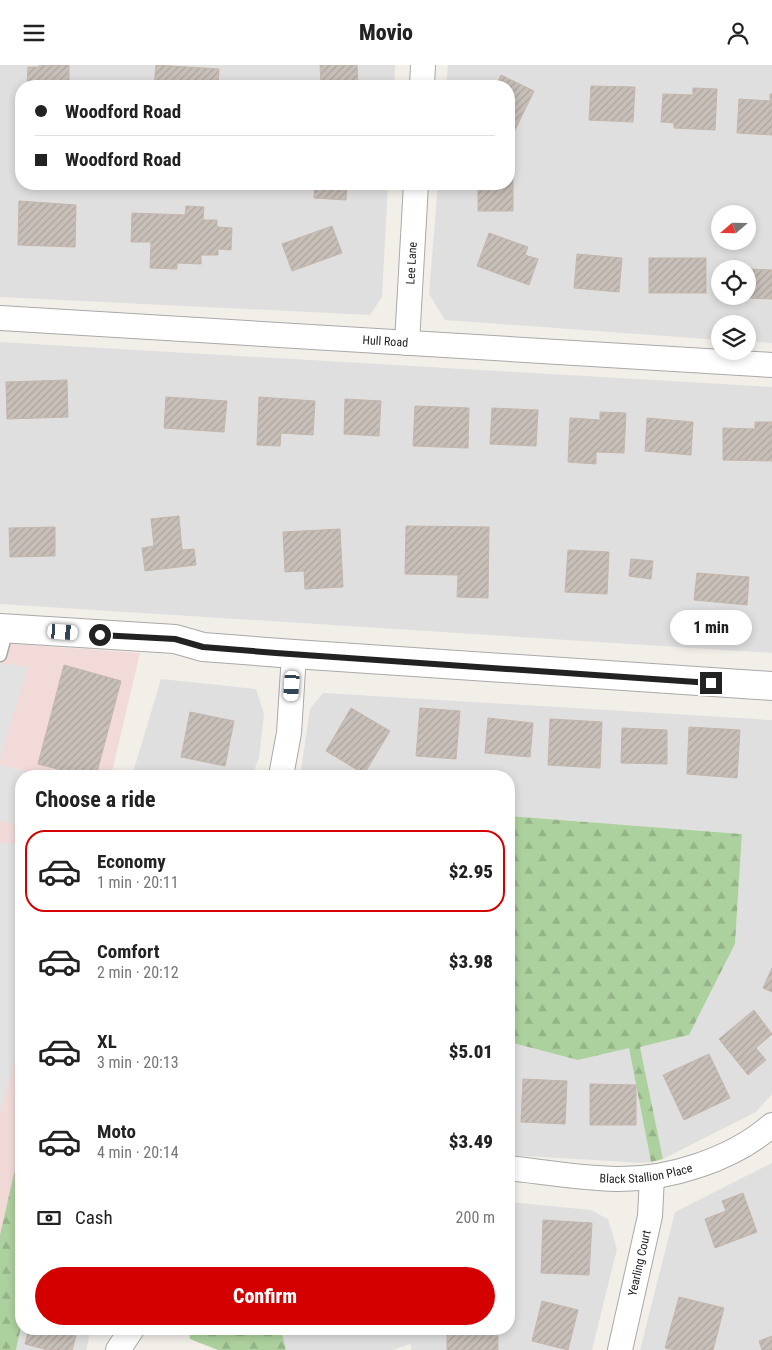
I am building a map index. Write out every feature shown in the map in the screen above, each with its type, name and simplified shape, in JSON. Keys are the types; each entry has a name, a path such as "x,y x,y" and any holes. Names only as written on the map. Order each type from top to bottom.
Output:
{"street":[{"path":"422,80 423,65"},
{"name":"Lee Lane","path":"407,343 416,190"},
{"name":"Hull Road","path":"0,318 772,365"},
{"path":"4,629 175,639 203,647 294,654 772,686"},
{"path":"282,770 289,733 294,654"},
{"name":"Black Stallion Place","path":"515,1169 616,1179 652,1177 680,1171 715,1159 747,1143 772,1125"},
{"name":"Yearling Court","path":"620,1350 650,1216 652,1177"},
{"path":"118,1350 128,1335"}],"lane":[{"path":"0,655 4,629"}],"shaded area":[{"path":"0,65 395,65 394,80 15,80 15,190 388,190 382,297 370,315 0,297"},
{"path":"448,65 772,65 772,343 756,342 756,315 711,315 711,339 445,320 429,294 438,190 515,190 515,80 447,80"},
{"path":"0,342 772,387 772,653 0,604"},
{"path":"0,643 140,653 112,770 15,770 15,1185 0,1250"},
{"path":"0,663 28,667 0,759"},
{"path":"161,679 256,689 264,714 259,758 254,770 134,770"},
{"path":"323,693 772,720 772,1094 756,1112 663,1159 640,1047 689,1035 735,944 742,834 515,816 515,770 301,770 310,709"},
{"path":"0,764 20,770 15,770 15,824 0,820"},
{"path":"0,843 15,844 15,1061 0,1112"},
{"path":"515,1044 578,1060 629,1047 651,1162 515,1155"},
{"path":"772,1163 772,1350 640,1350 675,1212"},
{"path":"515,1203 591,1210 608,1219 617,1249 592,1350 411,1350 411,1344 392,1350 286,1350 282,1335 515,1335"},
{"path":"19,1335 90,1335 86,1350 16,1350"}],"green space":[{"path":"515,816 742,834 735,944 689,1035 640,1047 663,1159 651,1162 629,1048 578,1060 515,1044"},
{"path":"15,1169 15,1335 19,1335 16,1350 0,1350 0,1235"},
{"path":"190,1335 282,1335 286,1350 218,1350 190,1339"}],"building":[{"path":"39,65 69,65 69,80 27,80 28,67 39,67"},
{"path":"156,65 219,69 218,80 155,80"},
{"path":"320,65 357,65 358,80 321,80"},
{"path":"501,75 511,80 498,80"},
{"path":"515,82 534,91 515,130"},
{"path":"591,86 635,87 633,122 589,120"},
{"path":"693,88 717,89 715,130 674,128 674,123 661,122 663,94 693,95"},
{"path":"770,94 772,94 772,135 737,133 739,99 770,101"},
{"path":"315,190 347,190 346,200 314,198"},
{"path":"478,190 513,190 513,211 478,211"},
{"path":"19,201 76,205 75,247 18,245"},
{"path":"186,206 204,207 203,220 217,220 217,227 232,228 231,250 218,249 218,255 201,255 201,264 177,263 177,269 150,268 151,242 131,242 132,213 185,215"},
{"path":"332,226 342,253 292,271 282,244"},
{"path":"489,233 528,247 525,255 538,259 529,285 477,266"},
{"path":"577,254 622,258 619,292 574,288"},
{"path":"649,258 706,258 706,293 649,293"},
{"path":"756,269 772,270 772,299 756,298"},
{"path":"67,380 68,417 7,419 6,382"},
{"path":"166,397 227,401 224,432 164,428"},
{"path":"259,397 315,401 313,435 281,433 280,446 257,445"},
{"path":"345,399 381,401 379,436 344,434"},
{"path":"415,406 469,408 468,448 413,446"},
{"path":"492,408 538,410 536,446 490,444"},
{"path":"600,412 626,413 624,453 596,452 596,464 568,462 570,418 600,420"},
{"path":"647,418 693,422 691,455 645,451"},
{"path":"755,422 772,422 772,461 723,460 723,428 755,429"},
{"path":"179,516 182,550 194,549 196,565 145,571 142,548 154,546 151,519"},
{"path":"406,526 489,527 488,598 457,597 458,575 405,574"},
{"path":"55,527 55,556 10,557 9,528"},
{"path":"340,529 343,587 305,589 304,571 285,572 283,532"},
{"path":"568,550 609,552 607,594 565,592"},
{"path":"631,559 653,561 651,579 629,576"},
{"path":"697,573 749,577 747,605 694,600"},
{"path":"64,665 121,681 98,770 62,770 38,764"},
{"path":"351,708 390,731 366,770 357,770 326,751"},
{"path":"420,708 460,711 456,759 416,756"},
{"path":"190,712 234,721 225,766 181,757"},
{"path":"488,718 533,723 530,757 485,753"},
{"path":"550,719 602,722 600,768 548,765"},
{"path":"689,727 740,730 737,778 687,774"},
{"path":"622,728 667,730 667,764 621,763"},
{"path":"772,968 772,992 763,988"},
{"path":"754,1010 772,1034 756,1048 766,1060 748,1075 719,1039"},
{"path":"709,1054 730,1098 684,1120 663,1075"},
{"path":"523,1079 567,1081 565,1124 521,1122"},
{"path":"590,1084 636,1085 636,1125 590,1125"},
{"path":"743,1193 757,1232 715,1248 705,1219 726,1211 722,1201"},
{"path":"543,1220 592,1223 589,1275 541,1273"},
{"path":"679,1297 724,1308 713,1350 675,1350 665,1348"},
{"path":"542,1301 578,1310 568,1350 532,1341"},
{"path":"27,1335 76,1336 72,1350 48,1350 25,1344"},
{"path":"447,1335 498,1335 498,1350 447,1350"},
{"path":"772,1336 772,1350 762,1350 759,1341"}],"route":[{"path":"100,635 175,639 203,647 276,653 711,683"}]}
